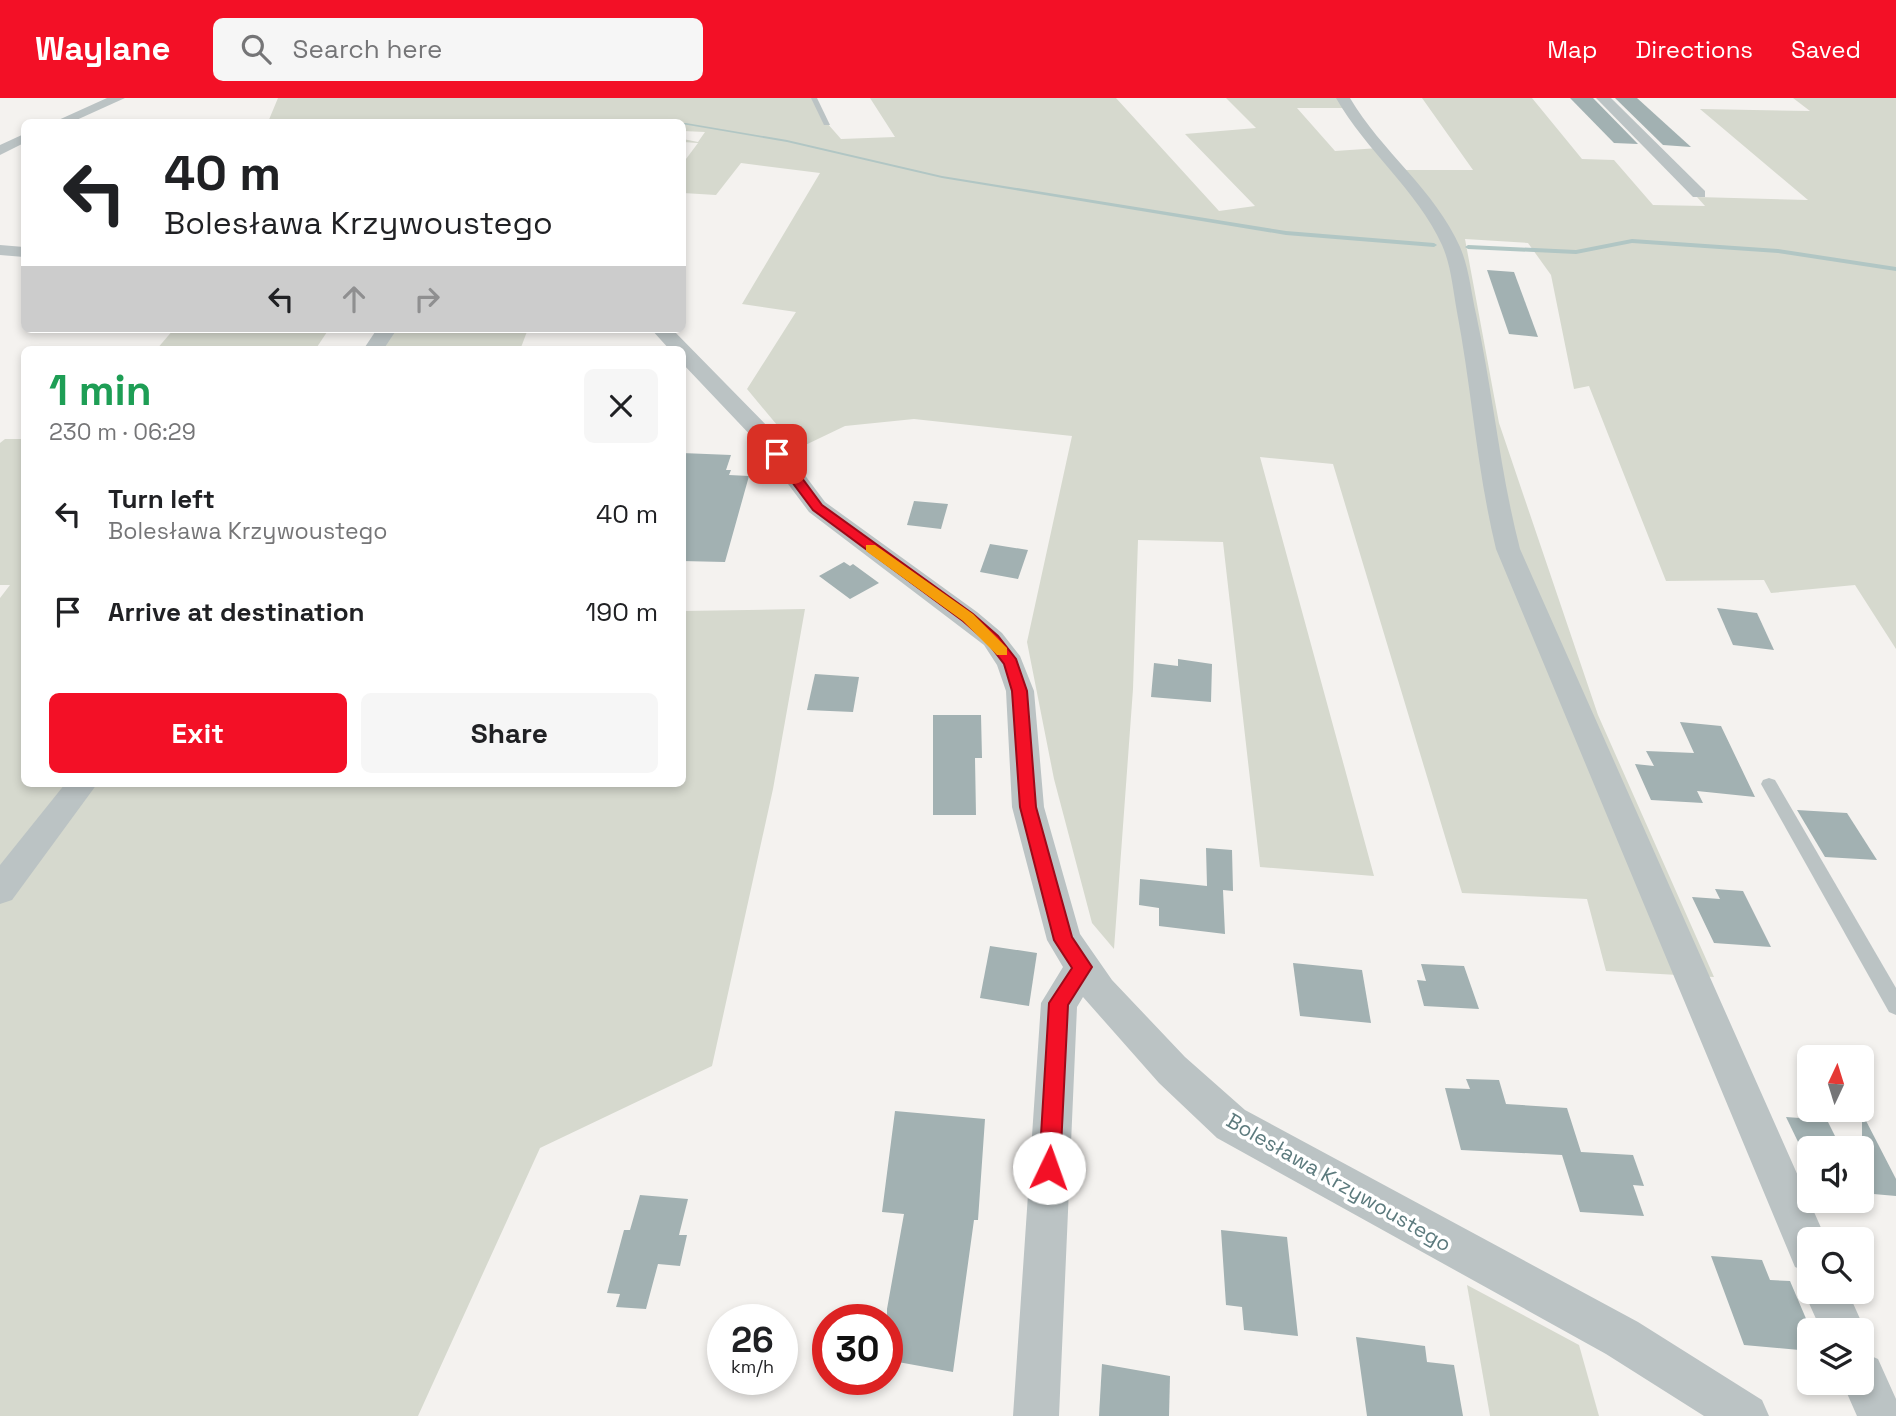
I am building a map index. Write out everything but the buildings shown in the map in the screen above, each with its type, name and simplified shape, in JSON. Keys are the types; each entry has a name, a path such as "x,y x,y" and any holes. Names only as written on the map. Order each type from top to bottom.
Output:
{"street":[{"path":"68,119 118,98"},
{"path":"1343,98 1359,123 1421,199 1451,247 1474,342 1496,506 1508,549 1799,1227"},
{"path":"1604,98 1699,194"},
{"path":"0,151 21,140"},
{"path":"0,250 21,252"},
{"name":"Bolesława Krzywoustego","path":"665,333 677,346"},
{"name":"Bolesława Krzywoustego","path":"686,355 763,435 817,508 968,618 993,639 1010,663 1020,691 1028,807 1063,940 1100,991 1172,1070 1231,1124 1622,1338 1746,1416"},
{"path":"0,890 80,787"},
{"path":"1035,1416 1059,1003 1083,967"},
{"path":"1871,1395 1880,1416"}],"lane":[{"path":"814,98 827,123"},
{"path":"1769,784 1896,1006"}],"shaded area":[{"path":"278,98 814,98 827,123 841,139 895,137 870,98 1116,98 1219,211 1255,206 1185,134 1256,128 1226,98 1344,98 1348,108 1297,108 1335,151 1379,148 1397,170 1473,170 1422,98 1532,98 1582,159 1614,160 1653,205 1705,206 1697,197 1808,200 1700,109 1810,111 1793,98 1896,98 1896,649 1855,585 1771,593 1764,580 1666,581 1589,386 1574,389 1551,275 1528,243 1465,239 1499,423 1598,715 1714,977 1606,971 1587,899 1462,893 1333,464 1260,457 1374,876 1260,867 1223,542 1138,540 1133,689 1114,949 1092,923 1054,779 1027,642 1072,436 914,419 845,426 797,449 747,389 796,312 742,304 820,173 741,163 716,195 686,193 686,159 698,143 686,142 686,140 698,142 705,132 686,131 686,119 269,119"},
{"path":"171,333 326,333 318,346 159,346"},
{"path":"391,333 526,333 522,346 383,346"},
{"path":"5,439 21,439 21,787 686,787 686,611 805,609 773,789 712,1066 540,1148 418,1416 0,1416 0,598 10,585 0,585 0,443"},
{"path":"1467,1285 1579,1345 1599,1416 1490,1416"}],"waterway":[{"path":"686,124 787,141 942,177 1286,233 1434,245"},
{"path":"1468,247 1576,252 1632,241 1778,251 1896,269"}],"slow traffic":[{"path":"870,548 968,618 993,639 1002,652"}],"route":[{"path":"777,454 817,508 968,618 993,639 1010,663 1020,691 1028,807 1042,866 1063,940 1083,967 1059,1003 1049,1168"}]}
